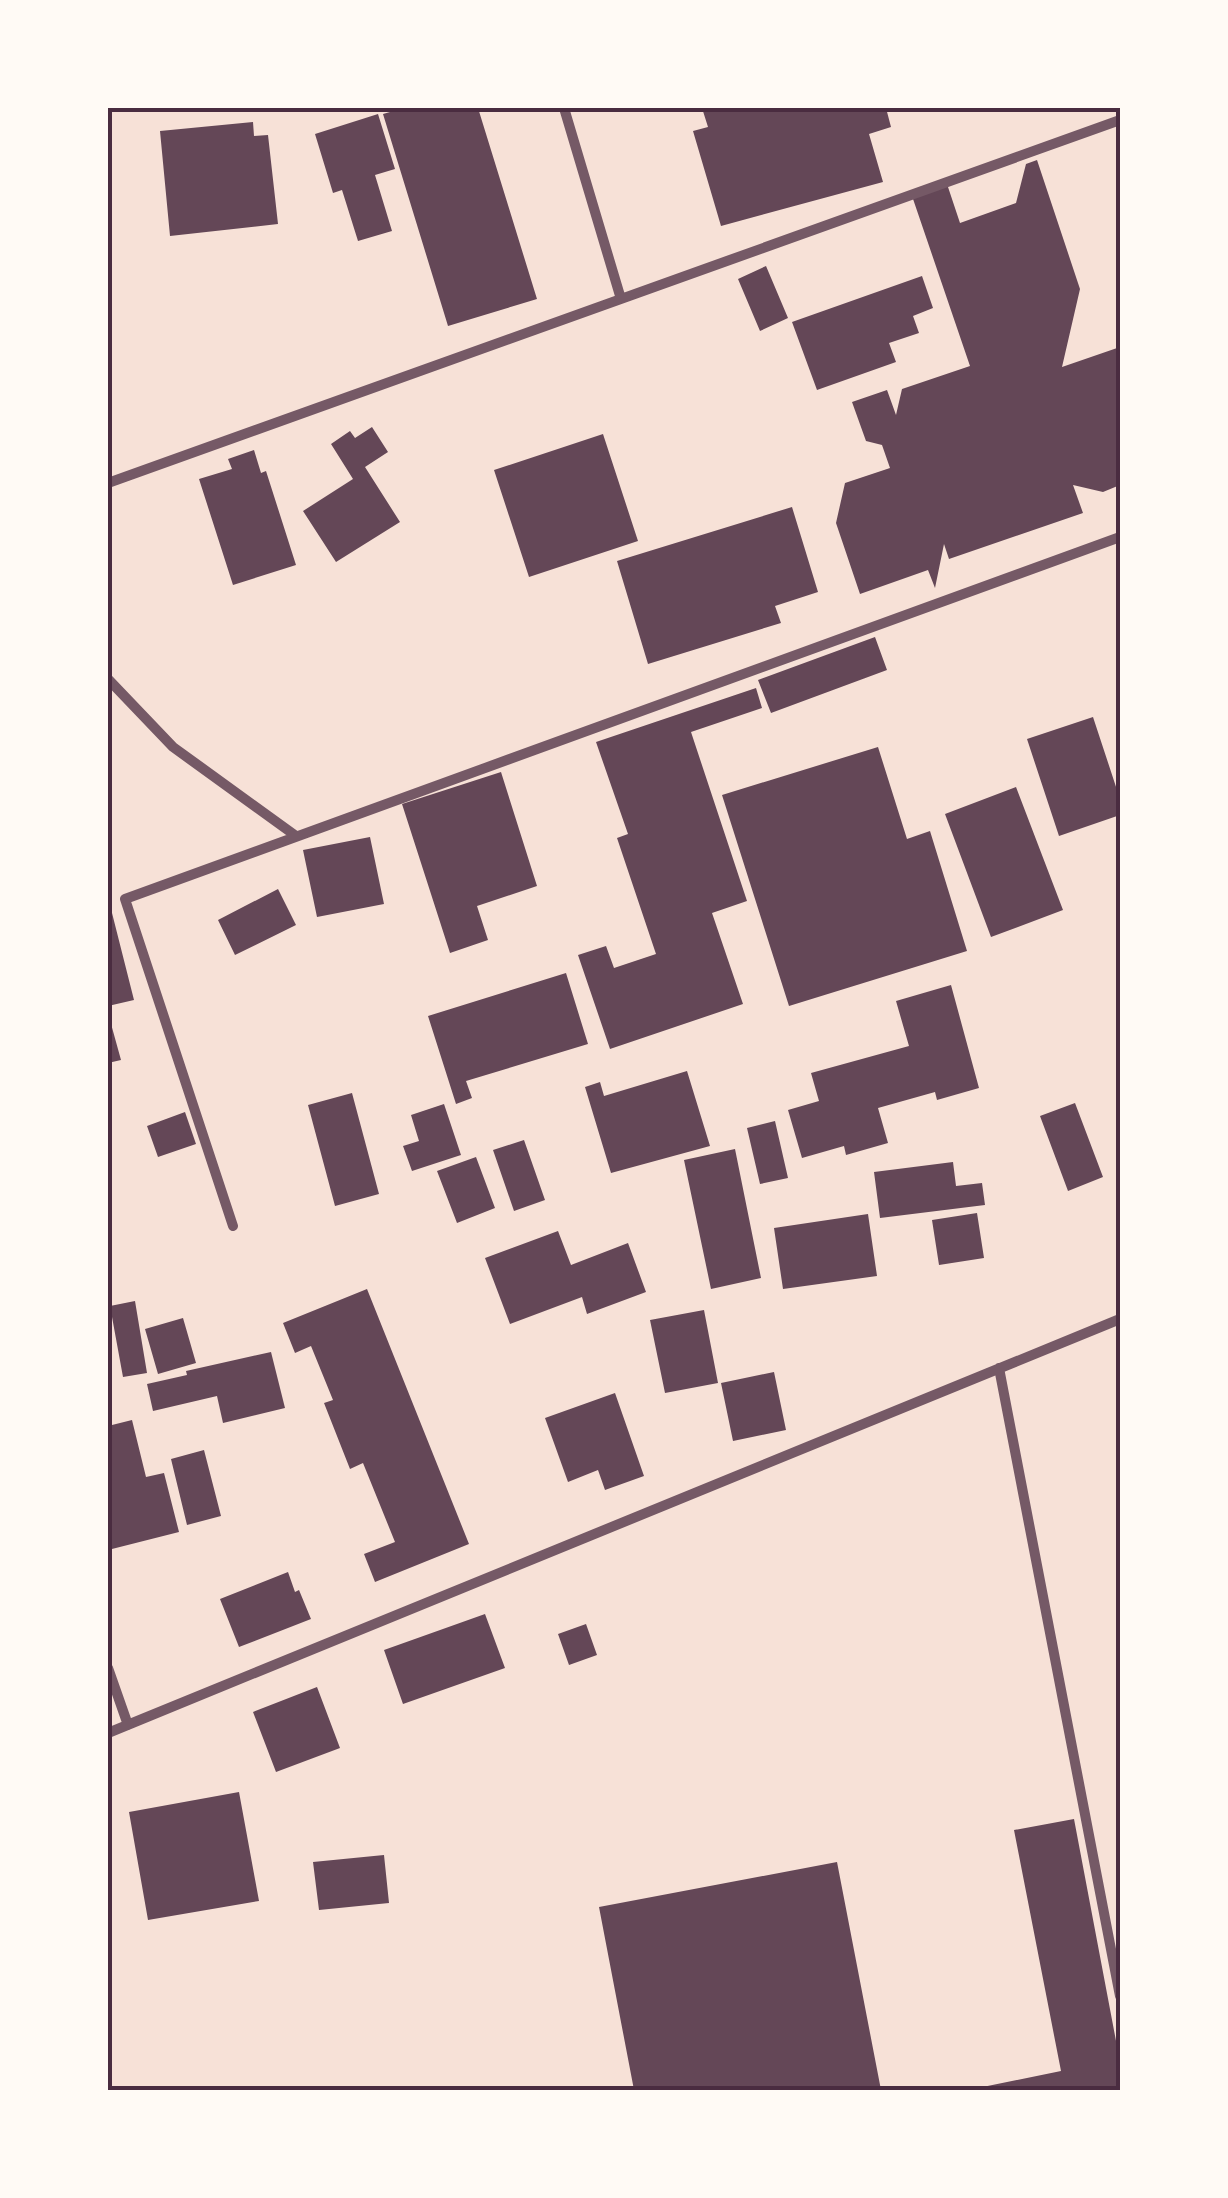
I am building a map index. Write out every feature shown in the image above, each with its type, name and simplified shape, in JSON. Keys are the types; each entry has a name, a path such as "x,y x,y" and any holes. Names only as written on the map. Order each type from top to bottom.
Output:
{"street":[{"path":"564,108 622,299"},
{"path":"108,483 1120,120"},
{"path":"233,1226 125,899 1120,537"},
{"path":"108,679 173,747 296,836"},
{"path":"108,1733 1120,1318"},
{"path":"999,1368 1120,1996"},
{"path":"108,1668 128,1725"}],"building":[{"path":"404,108 478,108 537,299 448,326 383,114"},
{"path":"702,108 886,108 891,127 869,134 883,182 721,226 693,131 708,127"},
{"path":"378,114 395,169 375,175 392,231 358,241 342,190 333,193 315,134"},
{"path":"253,122 254,136 268,135 278,224 170,236 160,131"},
{"path":"1037,160 1080,289 1062,367 1120,347 1120,485 1103,492 1073,485 1083,513 949,559 944,544 935,588 928,570 860,594 836,523 845,483 890,468 882,445 866,441 852,402 887,390 896,415 902,389 970,366 912,196 947,184 960,223 1016,203 1026,164"},
{"path":"766,266 788,318 760,331 738,279"},
{"path":"922,276 933,308 913,316 919,333 889,343 896,362 817,390 792,322"},
{"path":"372,427 388,452 365,467 400,522 336,562 303,511 353,479 331,444 350,431 355,438"},
{"path":"603,434 638,541 529,577 494,470"},
{"path":"254,450 261,473 266,471 296,565 233,585 199,479 232,469 228,459"},
{"path":"792,507 818,592 775,606 781,623 648,664 617,561"},
{"path":"875,637 887,670 771,713 758,680"},
{"path":"756,688 762,708 691,732 747,901 712,913 743,1004 610,1049 578,955 606,946 614,968 656,954 617,838 628,834 596,742"},
{"path":"1093,717 1120,799 1120,815 1059,836 1027,739"},
{"path":"878,747 907,839 930,831 967,951 789,1006 722,795"},
{"path":"501,772 537,886 477,906 488,940 450,953 402,804"},
{"path":"1016,787 1063,910 991,937 945,814"},
{"path":"370,837 384,904 317,917 303,850"},
{"path":"278,889 296,925 235,955 218,920"},
{"path":"111,909 134,1000 108,1006 108,910"},
{"path":"566,973 588,1044 466,1081 472,1098 456,1104 428,1016"},
{"path":"951,985 979,1088 937,1100 935,1092 878,1108 888,1143 846,1155 844,1146 802,1158 788,1110 819,1101 811,1073 909,1046 896,1001"},
{"path":"108,1013 121,1060 108,1063"},
{"path":"687,1071 710,1146 611,1173 585,1087 600,1082 604,1096"},
{"path":"352,1093 379,1194 335,1206 308,1105"},
{"path":"1075,1103 1103,1177 1068,1191 1040,1116"},
{"path":"444,1104 461,1155 412,1171 403,1146 419,1141 411,1115"},
{"path":"185,1112 196,1144 158,1157 147,1126"},
{"path":"775,1121 788,1178 760,1184 747,1128"},
{"path":"524,1140 545,1200 514,1211 493,1150"},
{"path":"735,1149 761,1278 711,1289 684,1160"},
{"path":"476,1157 495,1208 457,1223 437,1171"},
{"path":"953,1162 956,1186 982,1183 985,1205 880,1218 874,1172"},
{"path":"977,1213 984,1258 939,1265 932,1220"},
{"path":"868,1214 877,1276 783,1289 774,1228"},
{"path":"558,1231 571,1265 628,1243 646,1292 587,1314 582,1297 510,1324 485,1258"},
{"path":"367,1289 469,1544 375,1582 364,1554 395,1542 363,1463 350,1469 324,1403 333,1400 311,1346 295,1353 283,1323"},
{"path":"135,1301 147,1373 123,1377 110,1306"},
{"path":"704,1310 718,1383 665,1393 650,1320"},
{"path":"183,1318 196,1363 158,1374 145,1329"},
{"path":"271,1352 285,1408 223,1423 217,1396 153,1411 147,1384"},
{"path":"774,1372 786,1430 733,1441 721,1383"},
{"path":"615,1393 644,1476 605,1490 598,1470 568,1482 545,1418"},
{"path":"132,1420 146,1477 164,1473 179,1532 108,1550 108,1426"},
{"path":"204,1450 221,1516 187,1525 171,1459"},
{"path":"288,1572 311,1619 239,1647 220,1599"},
{"path":"485,1614 505,1668 403,1704 384,1650"},
{"path":"586,1624 597,1655 569,1665 558,1634"},
{"path":"317,1687 340,1748 276,1772 253,1712"},
{"path":"239,1792 259,1901 148,1920 129,1812"},
{"path":"1074,1819 1120,2062 1120,2090 968,2090 1061,2071 1014,1830"},
{"path":"384,1855 389,1903 319,1910 313,1862"},
{"path":"837,1862 881,2090 634,2090 599,1907"}]}
